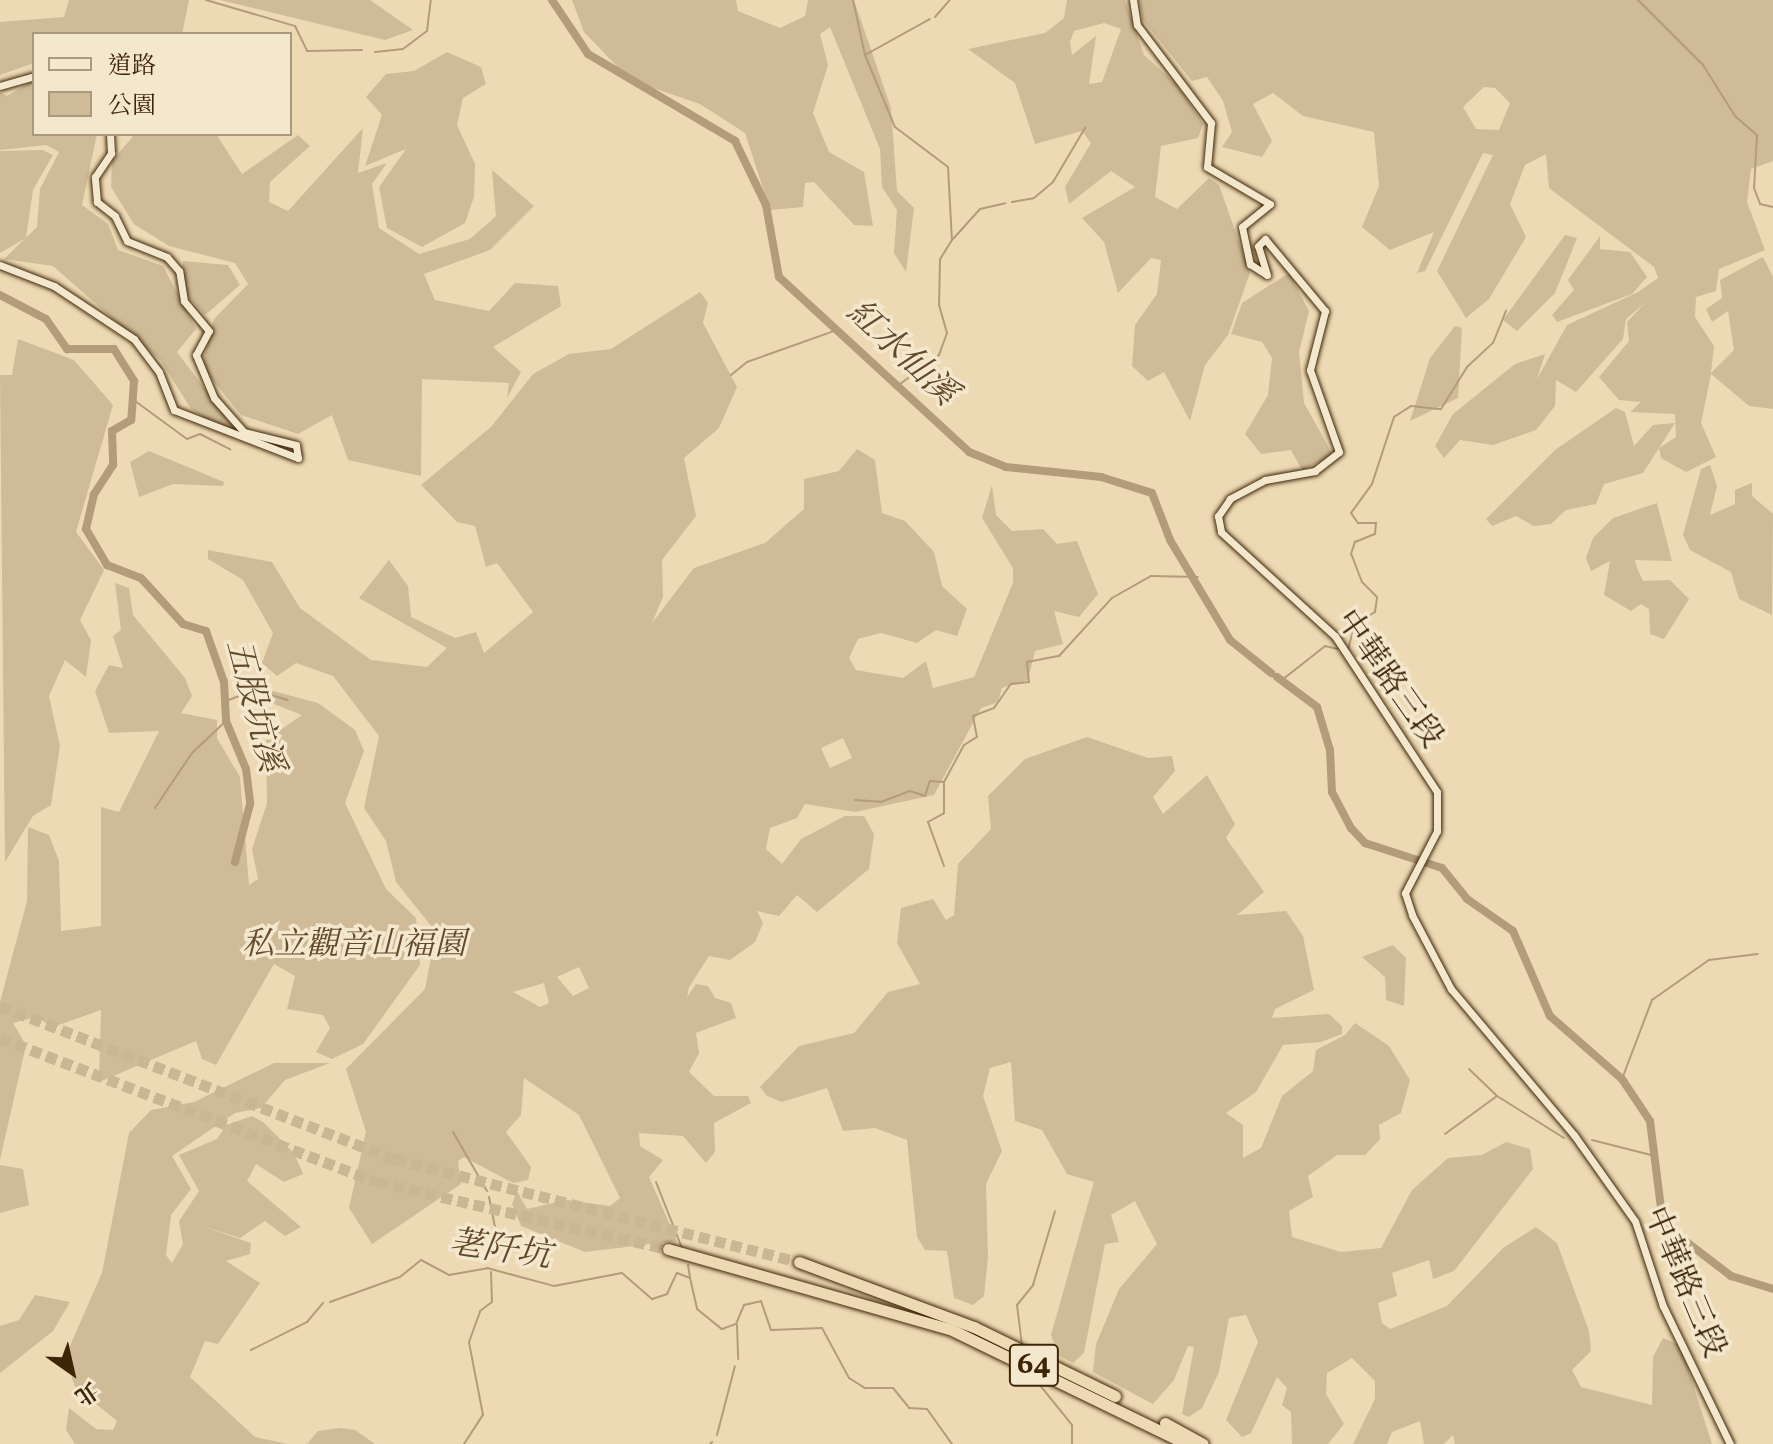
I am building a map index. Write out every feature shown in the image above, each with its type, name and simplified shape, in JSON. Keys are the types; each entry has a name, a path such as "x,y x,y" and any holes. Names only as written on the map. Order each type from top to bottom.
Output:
{"highway":[{"name":"64","path":"668,1249 796,1280 1002,1350 1187,1444"},
{"name":"64","path":"799,1262 1008,1343 1203,1444"}],"main road":[{"name":"中華路三段","path":"1133,0 1137,25 1211,123 1207,167 1270,204 1242,227 1250,264 1267,275 1258,246 1265,239 1325,311 1310,370 1339,452 1315,471 1237,494 1222,505 1221,532 1247,563 1335,636 1437,792 1439,821 1414,872 1407,903 1443,976 1635,1221 1663,1306 1730,1444"},
{"path":"0,86 32,77"},
{"path":"0,265 54,286 128,334 159,372 174,410 298,458 296,445 244,432 214,398 196,355 209,331 181,295 179,271 167,257 127,241 115,216 97,202 95,177 111,153 110,136"}],"green space":[{"path":"69,0 189,0 182,32 32,32 32,64 0,75 0,22 64,17"},
{"path":"220,0 370,0 413,30 385,40"},
{"path":"572,0 736,0 738,11 780,28 805,16 808,0 854,0 891,108 897,191 914,208 906,272 894,253 897,210 882,187 880,149 830,27 820,34 828,65 813,113 829,152 864,172 873,226 854,225 814,182 805,183 803,207 770,210 745,133 700,104 630,80 584,32"},
{"path":"1067,0 1125,0 1144,55 1176,84 1203,124 1198,138 1161,146 1155,197 1177,209 1209,178 1219,185 1250,273 1228,335 1205,365 1190,421 1164,372 1148,381 1132,366 1135,325 1157,294 1161,260 1151,258 1118,293 1104,242 1082,218 1135,187 1111,171 1069,204 1065,187 1091,143 1082,131 1035,144 1015,83 968,49 1045,33 1064,18","holes":["1104,23 1121,29 1102,82 1089,84 1096,36 1072,55 1070,42 1074,31"]},
{"path":"1139,0 1773,0 1773,161 1751,169 1747,202 1765,250 1719,269 1716,291 1696,297 1695,317 1714,346 1711,373 1734,350 1728,311 1712,322 1706,309 1722,298 1720,280 1763,257 1773,277 1773,409 1749,406 1711,374 1701,423 1716,457 1686,472 1661,458 1659,448 1676,437 1675,414 1630,412 1641,402 1619,400 1599,377 1629,341 1627,322 1645,303 1626,319 1623,339 1576,392 1556,380 1555,406 1536,430 1493,445 1460,440 1444,458 1435,446 1453,414 1515,364 1545,354 1537,379 1567,325 1638,292 1658,278 1654,267 1549,188 1546,154 1525,165 1510,204 1526,237 1489,299 1466,318 1437,271 1493,155 1483,153 1425,271 1417,273 1434,232 1390,250 1362,227 1379,186 1374,132 1303,116 1273,93 1253,104 1272,141 1262,157 1222,147 1232,132 1223,101 1207,77 1192,81 1143,20","holes":["1484,87 1495,88 1510,103 1499,130 1476,129 1463,107"]},
{"path":"447,52 481,67 486,84 463,98 457,125 475,164 474,197 465,223 422,247 387,228 379,187 406,149 365,166 382,115 366,97 386,74 414,71"},
{"path":"32,81 32,136 97,136 82,205 108,224 118,250 163,266 196,329 177,352 236,430 231,435 191,409 161,361 53,266 4,259 37,227 40,189 59,152 46,145 0,150 0,92 7,96"},
{"path":"363,128 358,173 387,163 372,184 379,228 419,254 470,239 496,216 492,170 534,206 490,250 424,274 435,300 489,311 515,283 558,286 561,306 493,347 521,372 507,398 509,383 422,379 421,476 348,460 332,415 298,434 241,415 202,367 214,319 248,284 235,263 169,246 134,224 111,187 112,161 133,136 217,136 242,174 298,135 310,146 270,182 269,202 288,211"},
{"path":"43,150 53,155 33,190 26,238 0,253 0,151"},
{"path":"1565,235 1577,238 1555,293 1517,331 1503,320"},
{"path":"1600,236 1600,249 1630,252 1647,277 1632,294 1557,322 1552,315 1574,290 1568,280"},
{"path":"183,261 228,265 240,285 205,315 181,288"},
{"path":"1289,273 1309,311 1299,352 1304,403 1333,455 1302,470 1291,450 1261,454 1245,434 1268,395 1272,358 1262,342 1231,334 1242,303"},
{"path":"700,292 708,303 703,323 737,387 719,428 684,458 696,516 662,560 663,597 652,623 694,568 765,543 804,509 804,479 839,471 857,449 875,460 882,513 905,521 934,552 942,586 967,609 957,636 936,630 917,643 881,633 858,639 849,658 856,670 903,678 926,661 933,688 974,677 1013,583 1013,568 982,518 992,485 996,515 1012,531 1043,529 1057,544 1077,541 1098,594 1079,617 1054,611 1063,644 1035,651 1028,680 1002,688 998,702 981,708 934,795 855,812 805,804 797,818 770,828 766,849 782,864 801,839 845,816 864,816 874,834 869,869 817,912 797,895 779,916 757,911 763,923 755,942 730,960 709,956 689,987 687,997 696,984 708,986 715,998 731,1003 736,1018 696,1033 699,1053 689,1072 714,1096 748,1096 751,1103 714,1123 715,1152 706,1163 683,1136 639,1133 640,1146 663,1160 649,1177 677,1241 585,1252 521,1226 512,1204 517,1191 527,1209 567,1200 610,1206 620,1198 579,1115 524,1078 521,1115 506,1132 531,1167 528,1180 513,1183 464,1157 458,1161 461,1184 372,1244 349,1208 366,1132 346,1069 425,989 436,932 396,882 386,841 364,808 379,736 333,676 296,663 277,676 262,663 273,633 243,580 208,559 208,550 272,562 300,608 371,660 427,667 447,648 359,598 389,560 408,586 411,617 455,638 476,632 484,653 533,612 497,563 486,567 475,526 457,522 421,485 491,427 533,374 569,354 611,349","holes":["843,738 852,758 830,768 821,748","579,967 589,988 573,996 557,977","544,983 549,1003 540,1007 513,992"]},
{"path":"1455,326 1462,328 1458,398 1410,421 1430,358"},
{"path":"18,339 74,360 113,405 76,532 104,570 80,620 91,640 86,677 65,660 49,696 60,746 51,805 33,816 5,862 0,375 12,375"},
{"path":"1616,408 1625,412 1634,446 1653,425 1675,423 1643,473 1604,484 1596,504 1566,510 1551,524 1534,526 1516,516 1492,526 1486,519 1555,450"},
{"path":"149,451 224,482 223,486 173,484 139,497 130,462"},
{"path":"1710,465 1717,486 1710,515 1735,504 1735,490 1752,483 1752,496 1773,514 1772,615 1739,599 1731,572 1690,550 1683,535 1701,469"},
{"path":"1657,503 1672,561 1635,560 1637,568 1643,581 1670,580 1689,599 1664,639 1650,634 1649,609 1641,604 1631,611 1604,595 1610,561 1591,571 1586,558 1593,538 1613,518"},
{"name":"私立觀音山福園","path":"115,583 129,588 133,615 185,678 192,696 181,713 217,720 217,738 240,777 249,885 258,879 252,849 267,803 266,740 302,715 264,700 254,686 318,703 355,730 364,751 345,803 386,889 416,918 420,965 363,1044 332,1059 316,1052 330,1028 323,1015 287,1009 295,976 274,964 216,1065 202,1059 196,1041 99,1082 101,1010 53,1027 36,1017 13,1023 26,1045 0,1160 0,1002 27,901 28,827 49,835 59,861 61,931 101,926 101,807 119,812 159,731 109,733 95,691 109,665 123,668 113,636 121,630"},
{"path":"1087,737 1148,758 1172,756 1175,771 1153,797 1163,814 1207,775 1235,824 1226,838 1264,892 1237,915 1286,911 1303,936 1314,990 1275,1009 1272,1018 1329,1014 1342,1026 1342,1034 1321,1042 1283,1045 1256,1092 1226,1113 1243,1125 1243,1158 1261,1148 1282,1096 1313,1071 1316,1050 1345,1035 1355,1023 1389,1046 1410,1080 1401,1113 1379,1125 1380,1139 1365,1155 1337,1155 1308,1176 1313,1197 1289,1211 1292,1237 1341,1252 1381,1248 1412,1190 1448,1158 1482,1155 1506,1142 1530,1149 1533,1169 1454,1271 1433,1279 1429,1260 1392,1273 1397,1296 1378,1303 1382,1323 1390,1329 1447,1306 1503,1248 1536,1227 1557,1243 1589,1331 1591,1351 1572,1370 1581,1387 1652,1405 1653,1357 1663,1338 1681,1346 1712,1444 1455,1444 1453,1435 1444,1444 1424,1444 1420,1421 1392,1432 1387,1444 1353,1444 1375,1399 1375,1381 1352,1358 1327,1373 1326,1394 1344,1424 1328,1444 1292,1444 1291,1412 1282,1405 1287,1388 1277,1377 1251,1433 1242,1437 1226,1420 1258,1342 1246,1315 1229,1318 1219,1372 1202,1408 1189,1417 1182,1414 1194,1347 1188,1346 1174,1380 1153,1404 1093,1372 1096,1344 1119,1289 1157,1244 1135,1201 1111,1215 1119,1242 1105,1244 1084,1353 1073,1363 1059,1356 1051,1335 1094,1182 1067,1174 1042,1130 1015,1121 1011,1062 990,1068 983,1096 1002,1151 986,1184 988,1257 984,1296 973,1305 954,1298 947,1251 925,1250 917,1237 907,1140 875,1128 843,1131 827,1088 782,1102 767,1096 760,1087 799,1046 854,1033 888,992 920,984 897,943 901,908 933,899 946,920 954,915 958,864 991,829 988,796 1025,759"},
{"path":"1393,945 1406,958 1404,1006 1386,1000 1385,977 1362,957"},
{"path":"274,1063 330,1063 285,1080 261,1108 235,1113 172,1156 191,1189 171,1215 166,1255 172,1263 183,1244 179,1221 199,1191 179,1155 217,1139 226,1125 252,1116 263,1122 294,1153 303,1174 284,1182 256,1164 247,1181 301,1227 285,1236 265,1221 240,1238 199,1225 251,1243 250,1254 226,1261 260,1283 218,1344 205,1341 190,1377 255,1437 287,1444 75,1444 66,1430 69,1408 96,1429 113,1430 117,1421 75,1387 65,1357 102,1273 129,1133 151,1110 194,1102"},
{"path":"0,1165 23,1169 29,1205 0,1213"},
{"path":"35,1295 70,1302 53,1331 0,1373 0,1326 19,1320"},
{"path":"340,1428 355,1430 375,1444 307,1444 318,1431"}],"waterway":[{"path":"206,0 295,26 307,51 362,50"},
{"path":"375,52 403,49 427,31 431,0"},
{"name":"紅水仙溪","path":"552,0 588,54 735,141 766,205 779,277 969,452 1006,467 1101,477 1152,493 1170,540 1230,640 1271,673"},
{"path":"853,0 865,55 895,127 948,167 952,240 940,259 939,305 947,333 939,355 914,372"},
{"path":"935,17 950,0"},
{"path":"1638,0 1703,65 1735,116 1757,135 1754,188 1760,204 1773,207"},
{"path":"865,55 930,19"},
{"path":"1012,202 1034,198 1053,182 1085,128"},
{"path":"953,239 980,209 1005,203"},
{"name":"五股坑溪","path":"0,295 46,319 67,349 114,349 134,381 131,420 112,431 113,465 94,494 86,529 107,565 141,578 183,624 206,631 224,682 226,721 246,769 250,804 235,862"},
{"path":"1348,650 1354,626 1375,612 1377,597 1362,582 1351,554 1355,542 1375,534 1376,523 1358,523 1351,513 1372,484 1394,417 1411,406 1441,409 1467,367 1493,343 1506,311"},
{"path":"731,375 747,362 834,331"},
{"path":"895,388 909,377"},
{"path":"135,401 187,439 200,434 230,449"},
{"path":"855,800 881,802 910,791 925,796 930,781 944,782 964,745 977,737 973,716 994,708 1011,684 1029,682 1027,662 1059,656 1112,598 1151,576 1198,577"},
{"path":"1282,680 1325,646 1338,649"},
{"name":"紅水仙溪","path":"1277,677 1317,707 1330,750 1332,792 1351,828 1365,843 1442,868 1467,899 1513,931 1550,1016 1622,1079 1650,1121 1663,1224 1731,1276 1773,1289"},
{"path":"226,701 255,690 288,700"},
{"path":"155,808 192,753 226,721"},
{"path":"944,783 944,813 928,822 944,866"},
{"path":"1622,1079 1652,1000 1709,960 1758,954"},
{"path":"1469,1069 1497,1096"},
{"path":"1445,1134 1497,1096 1564,1138"},
{"path":"453,1132 487,1191"},
{"path":"1592,1140 1655,1156"},
{"path":"656,1182 682,1248"},
{"path":"489,1197 500,1252"},
{"path":"1022,1345 1017,1305 1033,1285 1055,1211"},
{"name":"荖阡坑","path":"330,1302 400,1277 421,1260 449,1275 487,1268 554,1286 622,1273 652,1299 667,1294 677,1273 690,1278 697,1309 722,1329 736,1324 744,1305 761,1301 771,1330 822,1328 849,1378 865,1388 893,1388 909,1408 927,1409 952,1444"},
{"path":"688,1265 690,1278"},
{"path":"464,1444 483,1415 469,1342 480,1311 492,1302 491,1272"},
{"name":"荖阡坑","path":"251,1350 307,1322 323,1303"},
{"path":"737,1325 738,1359"},
{"path":"717,1435 735,1366"},
{"path":"1031,1374 1072,1425 1072,1444"}],"tunnel":[{"path":"0,1006 395,1159 799,1262"},
{"path":"0,1038 377,1182 668,1249"}]}
